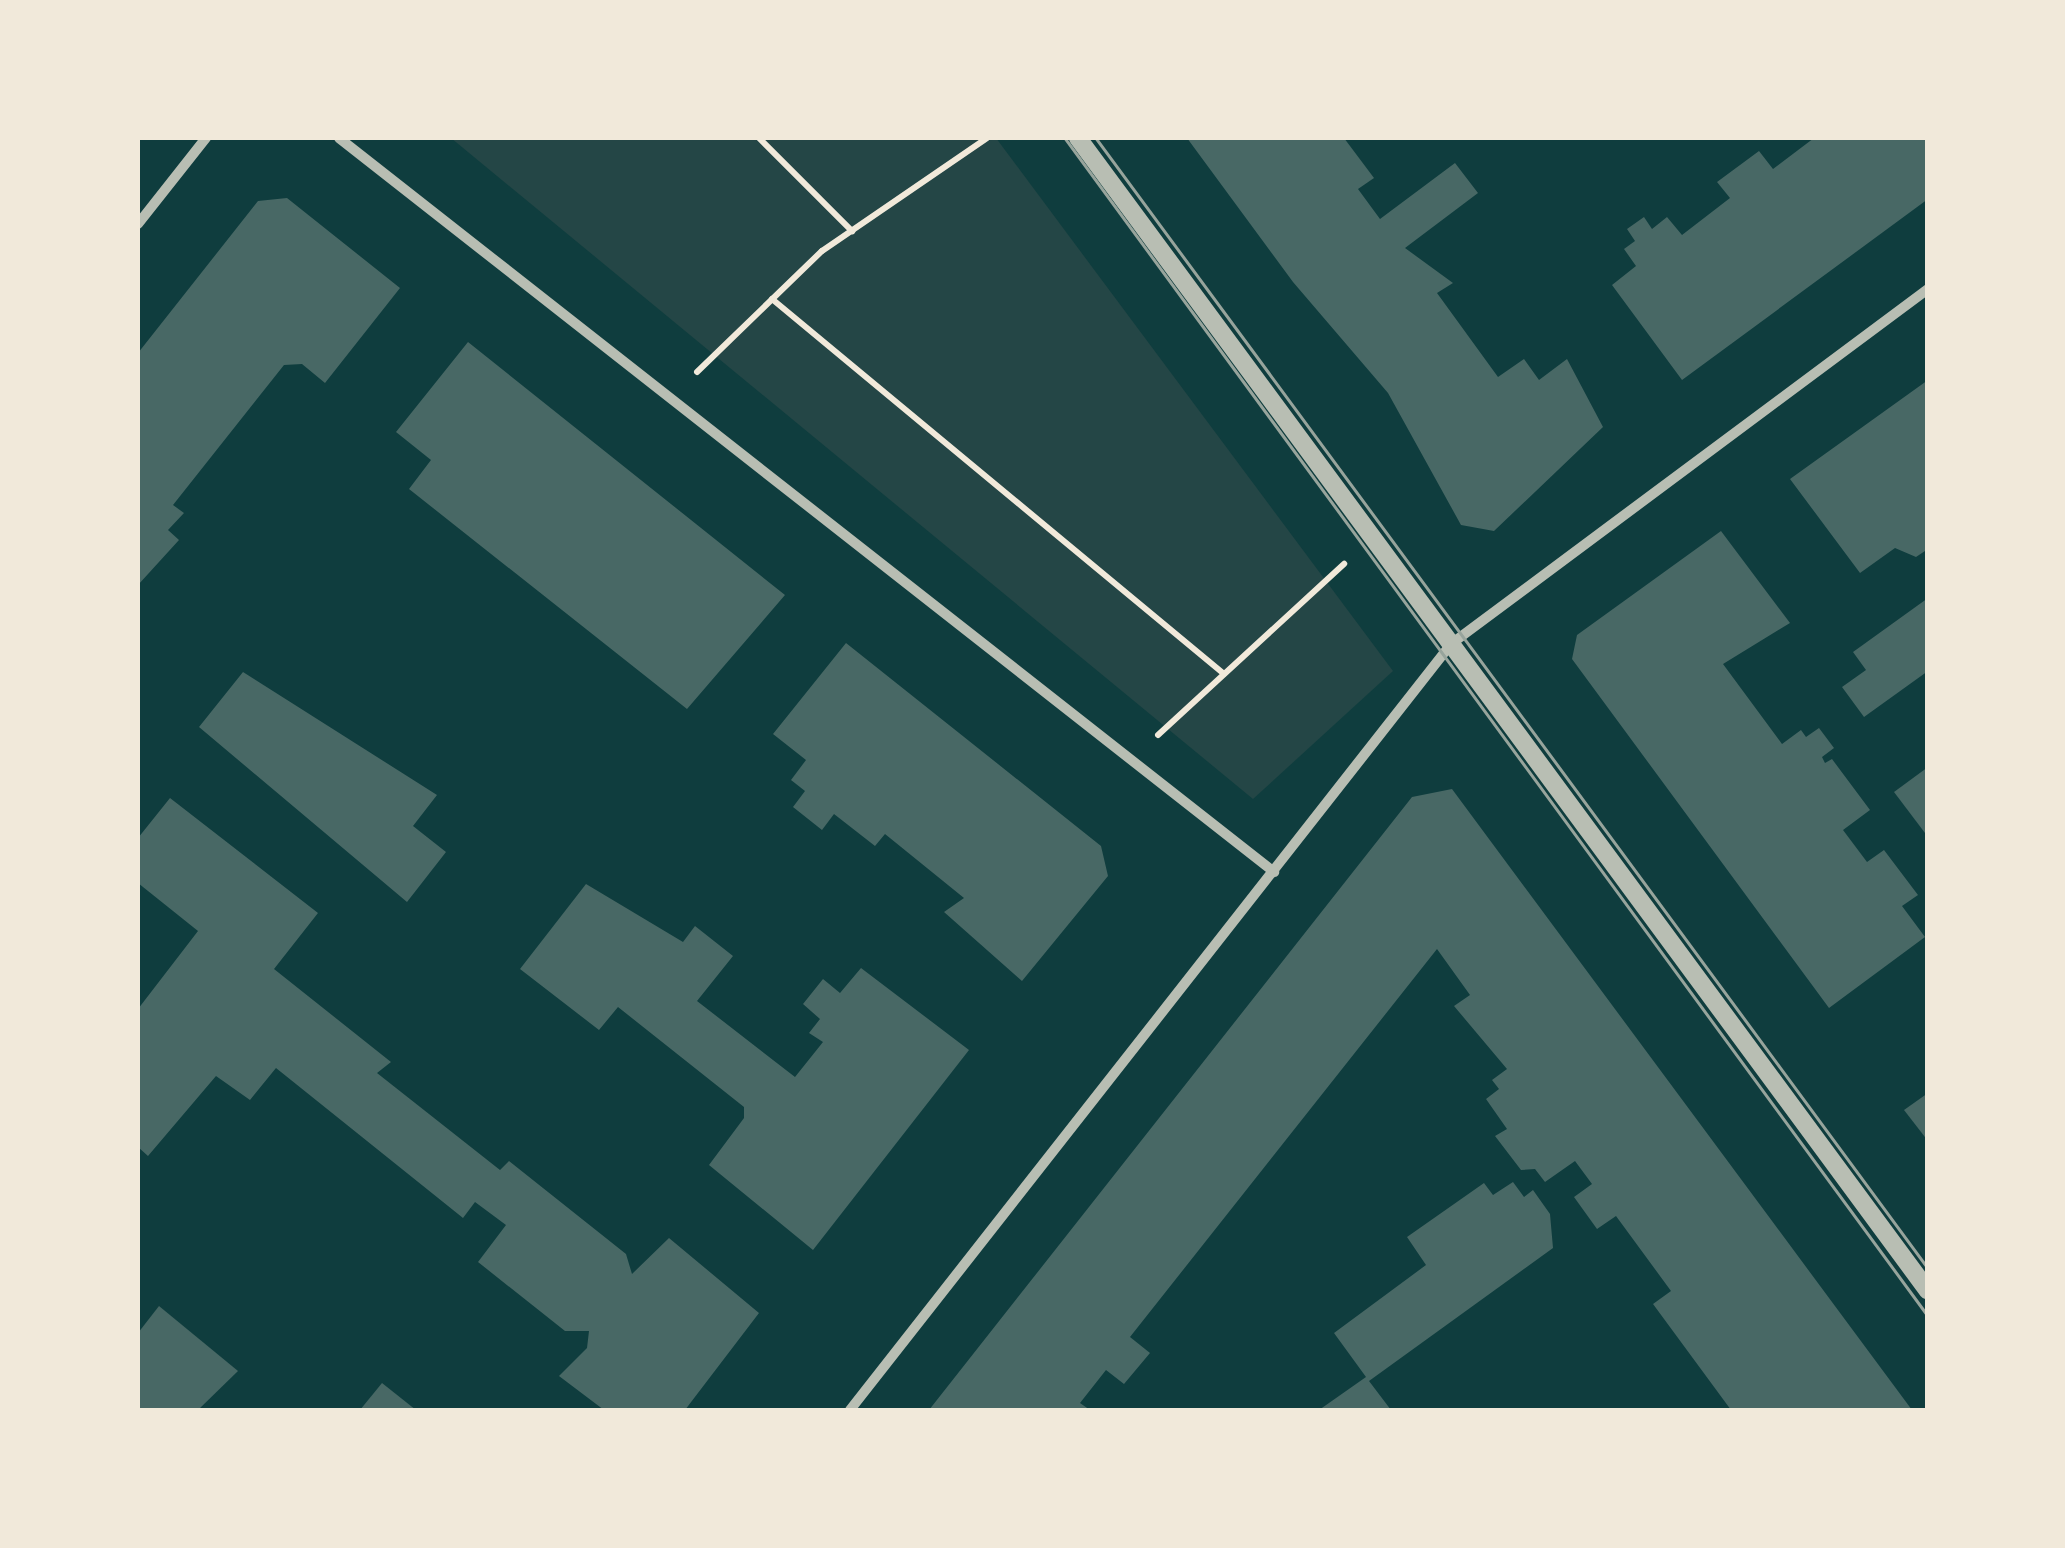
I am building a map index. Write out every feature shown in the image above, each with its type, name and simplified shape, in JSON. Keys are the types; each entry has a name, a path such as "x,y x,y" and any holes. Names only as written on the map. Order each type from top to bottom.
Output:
{"street":[{"path":"138,224 206,138"},
{"path":"339,138 1274,872"},
{"path":"1078,138 1928,1291"},
{"path":"850,1410 1451,644 1928,289"}],"path":[{"path":"759,138 852,231"},
{"path":"670,397 772,299 852,231 987,138"},
{"path":"772,299 1224,674"},
{"path":"1131,759 1374,537"}],"shaded area":[{"path":"451,138 996,138 1393,671 1253,799"}],"building":[{"path":"1187,138 1344,138 1374,178 1358,189 1380,219 1455,163 1478,193 1405,248 1453,283 1437,293 1498,377 1524,359 1539,380 1567,359 1603,427 1494,531 1461,525 1388,393 1293,282"},
{"path":"1814,138 1928,138 1928,199 1682,380 1612,285 1636,266 1624,249 1635,241 1627,229 1644,217 1652,229 1667,217 1682,235 1730,198 1717,182 1759,151 1773,169"},
{"path":"287,198 400,288 325,383 302,364 284,365 173,505 184,513 168,530 179,540 138,585 138,353 258,201"},
{"path":"468,342 785,595 687,709 409,489 431,460 396,432"},
{"path":"1928,380 1928,549 1916,557 1895,548 1860,573 1790,479"},
{"path":"1721,531 1790,623 1723,664 1782,744 1801,730 1806,737 1819,728 1834,748 1822,757 1825,763 1832,759 1870,810 1843,830 1867,862 1884,850 1918,895 1902,906 1925,937 1829,1008 1572,659 1577,635"},
{"path":"1928,598 1928,671 1864,717 1842,687 1866,670 1853,652"},
{"path":"846,643 1101,846 1108,876 1022,981 944,912 964,898 885,834 875,846 834,814 822,830 793,807 805,791 791,780 806,760 773,734"},
{"path":"243,672 437,795 413,826 446,852 407,902 199,727"},
{"path":"1928,767 1928,837 1894,792"},
{"path":"1452,789 1912,1410 1731,1410 1653,1304 1671,1291 1616,1216 1597,1229 1574,1197 1592,1184 1575,1161 1545,1182 1535,1169 1521,1170 1495,1136 1507,1129 1486,1099 1499,1089 1492,1080 1507,1069 1454,1006 1470,995 1437,949 1130,1337 1150,1353 1124,1384 1106,1370 1080,1403 1090,1410 929,1410 1412,797"},
{"path":"170,798 318,913 274,969 391,1062 377,1073 500,1170 509,1161 626,1254 632,1274 669,1238 759,1313 685,1410 604,1410 559,1376 587,1348 589,1331 565,1331 478,1262 506,1225 475,1202 463,1218 276,1068 250,1100 216,1076 148,1156 138,1147 138,1009 198,931 138,883 138,838"},
{"path":"586,884 683,942 695,926 733,956 697,1001 795,1077 823,1042 809,1033 820,1019 803,1004 823,979 840,993 861,968 969,1050 813,1250 709,1165 744,1118 744,1107 618,1007 599,1030 520,969"},
{"path":"1928,1093 1928,1141 1904,1110"},
{"path":"1513,1182 1524,1197 1533,1190 1550,1214 1553,1248 1369,1381 1391,1410 1319,1410 1366,1377 1334,1333 1426,1265 1407,1237 1484,1183 1493,1195"},
{"path":"159,1306 238,1371 198,1410 138,1410 138,1333"},
{"path":"382,1383 416,1410 360,1410"}],"tram line":[{"path":"1065,138 1928,1316"},
{"path":"1096,138 1928,1268"}]}
